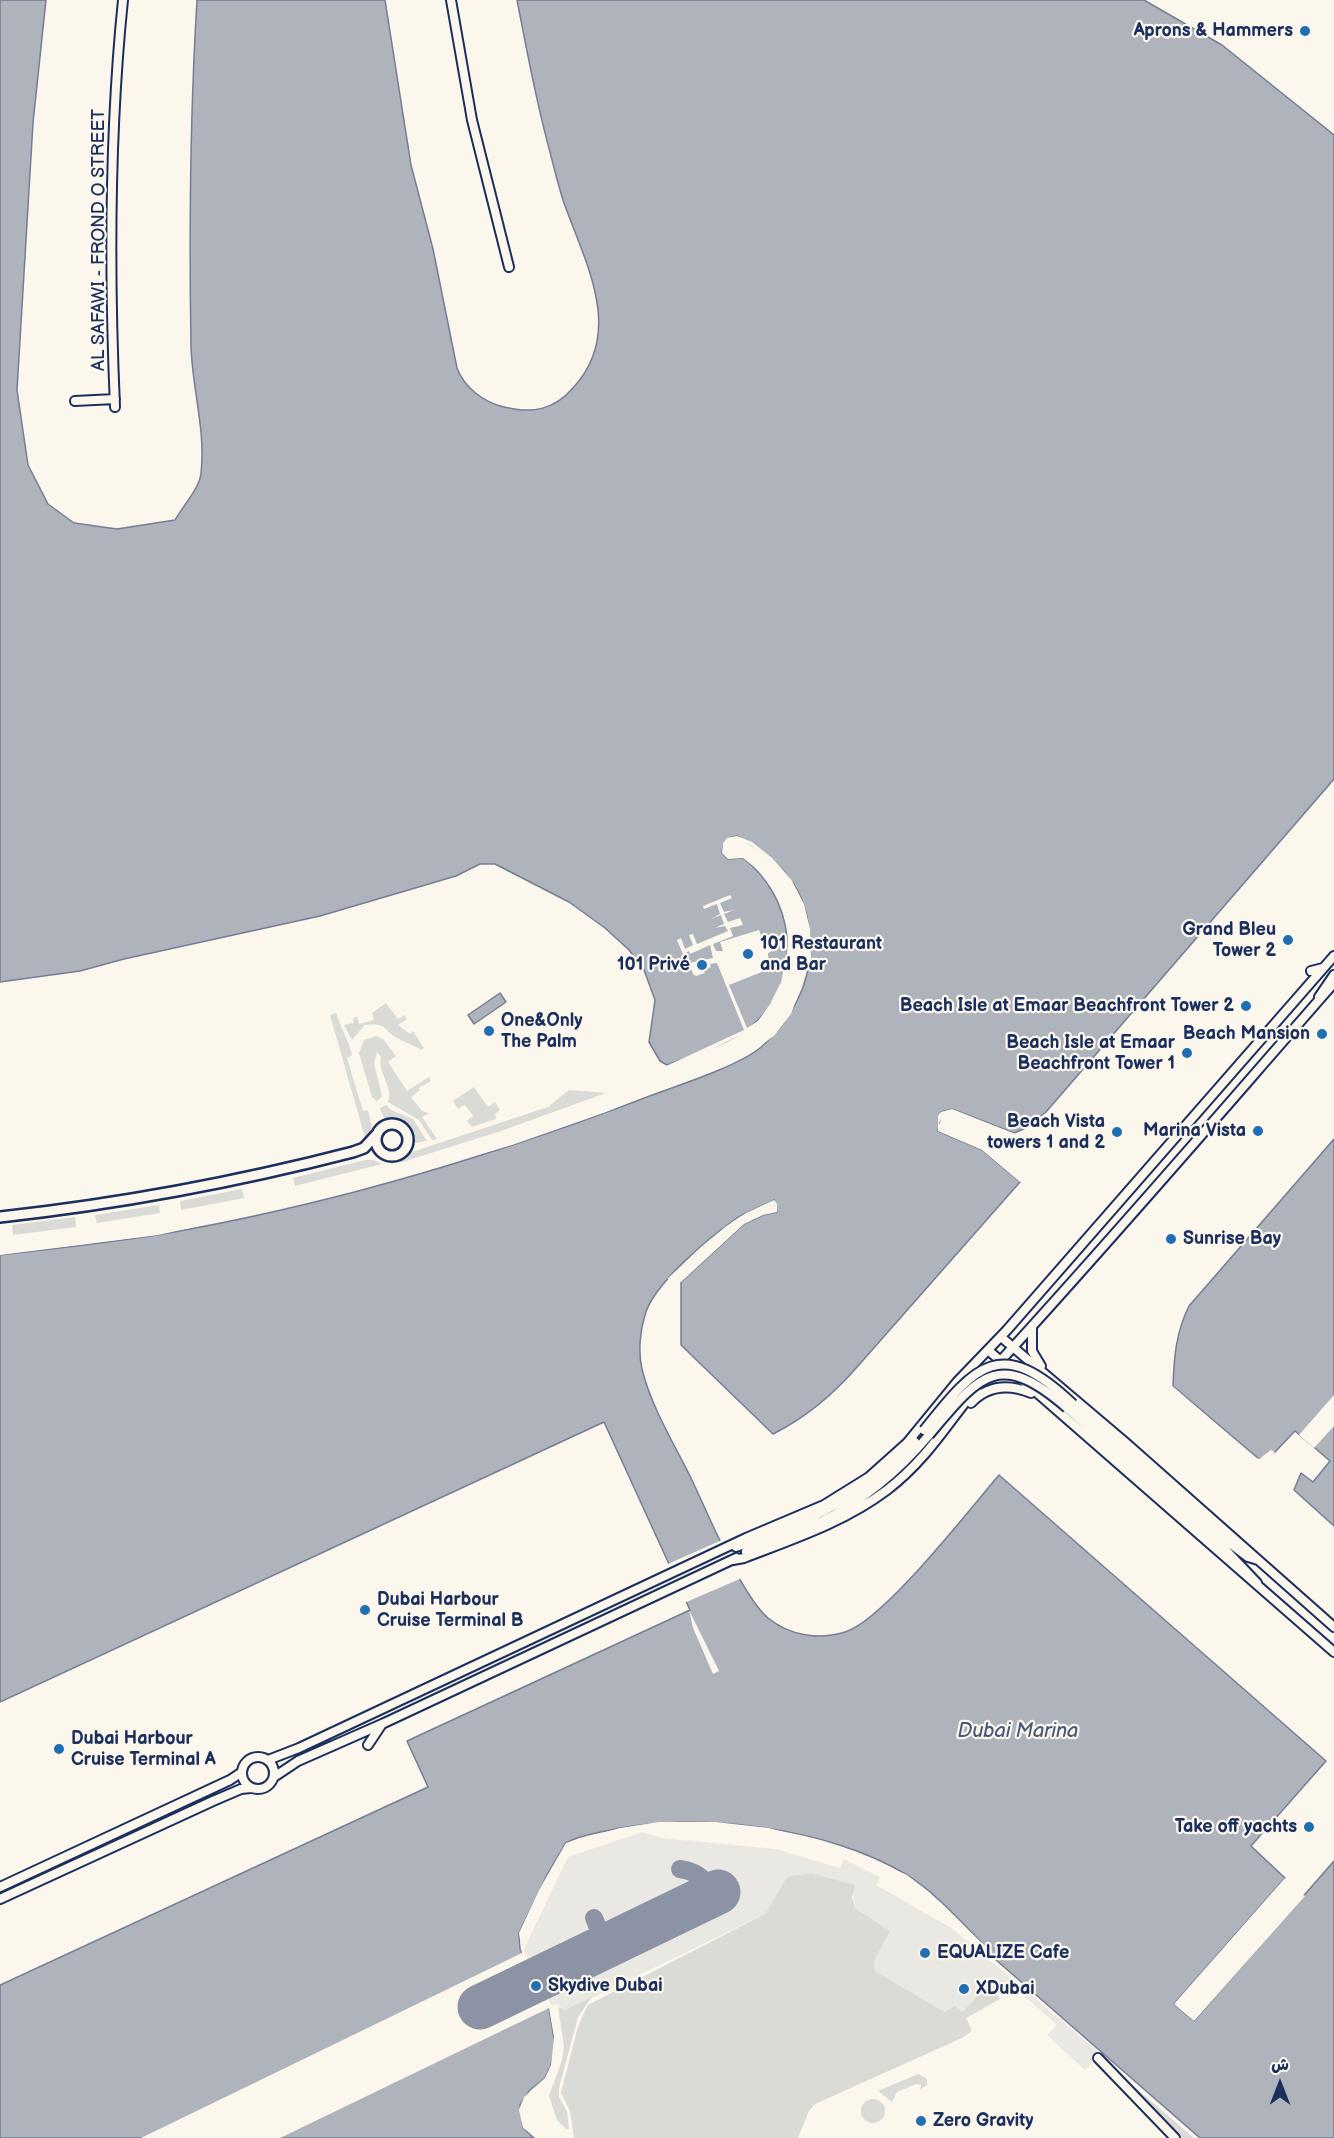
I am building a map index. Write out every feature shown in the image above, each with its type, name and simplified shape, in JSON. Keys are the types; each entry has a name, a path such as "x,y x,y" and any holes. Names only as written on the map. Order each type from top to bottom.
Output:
{"main road":[{"path":"0,1217 165,1194 353,1152 364,1148 381,1127 390,1124 400,1126 407,1134 408,1145 402,1153 392,1157 383,1154 353,1152"},
{"path":"376,1135 376,1146 383,1154"}],"street":[{"name":"AL SAFAWI - FROND O STREET","path":"75,400 115,403 111,208 114,108 123,0"},
{"path":"451,0 472,120 509,267"},
{"path":"0,1887 230,1780 242,1772 246,1763 252,1758 268,1760 299,1748 726,1548 824,1505 869,1477 907,1443 957,1382 1000,1337 1173,1142 1334,956"},
{"path":"1311,971 1323,968"},
{"path":"1318,1001 1322,989 1334,975"},
{"path":"733,1560 744,1558 822,1528 864,1506 914,1466 1000,1361 1334,983"},
{"path":"1171,1168 1168,1163 1187,1143 1183,1138 1173,1142"},
{"path":"1032,1326 1033,1356 1056,1382"},
{"path":"1000,1337 1056,1382 1263,1562 1334,1627"},
{"path":"988,1350 1334,1652"},
{"path":"0,1899 241,1789 267,1787 274,1777 298,1761 850,1506 893,1474 966,1391 993,1375 1026,1378 1070,1406 1223,1538 1248,1557 1263,1562"},
{"path":"962,1408 984,1392 997,1388 1022,1389 1039,1396"},
{"path":"1070,1406 1227,1550 1255,1579 1257,1587"},
{"path":"726,1548 749,1543 836,1506 888,1469 927,1433"},
{"path":"1125,1442 1138,1444"},
{"path":"1146,1500 1161,1502"},
{"path":"1260,1551 1263,1562"},
{"path":"1241,1573 1242,1584"},
{"path":"410,1697 408,1703 412,1710"},
{"path":"368,1745 382,1724"},
{"path":"268,1760 274,1767 274,1777"},
{"path":"242,1772 244,1781 251,1788"},
{"path":"1098,2058 1175,2138"}],"shaded area":[{"path":"386,1003 398,1019 404,1015 407,1019 398,1025 410,1034 413,1031 424,1048 421,1050 394,1036 382,1026 372,1024 365,1025 352,1040 344,1025 354,1023 353,1018 357,1017 359,1024 374,1020 372,1013"},
{"path":"336,1013 351,1050 352,1055 347,1058 363,1111 368,1110 373,1132 366,1141 330,1015"},
{"path":"376,1036 383,1039 396,1056 388,1062 407,1091 429,1077 431,1081 418,1088 420,1090 411,1097 422,1111 429,1113 422,1117 437,1139 432,1140 419,1120 388,1102 389,1091 381,1069 381,1057 377,1052 374,1063 382,1096 377,1101 372,1097 359,1053 364,1040"},
{"path":"474,1087 488,1107 495,1102 500,1110 495,1114 496,1119 472,1127 467,1121 473,1116 465,1105 458,1109 453,1101"},
{"path":"569,1090 606,1093 501,1131 399,1163 412,1152 548,1107"},
{"path":"386,1105 391,1110 413,1119 427,1141 415,1143 404,1126 385,1120 380,1108"},
{"path":"373,1160 382,1164 295,1186 293,1178"},
{"path":"242,1189 244,1198 181,1210 180,1201"},
{"path":"159,1205 160,1213 97,1223 95,1215"},
{"path":"75,1217 76,1227 13,1235 12,1225"},
{"name":"Skydive Dubai","path":"642,1832 661,1838 776,1849 840,1868 844,1859 880,1877 876,1885 953,1929 1101,2054 1085,2070 1047,2035 1057,2025 1019,1991 1011,1994 1002,1985 962,2012 945,2012 875,1971 874,1961 890,1931 855,1908 853,1890 787,1878 765,1914 565,2011 557,2004 141,2138 522,1953 568,1857"},
{"path":"811,1873 855,1885 852,1897 855,1908 890,1931 874,1961 875,1971 945,2012 955,2006 962,2012 993,1981 1005,1988 998,1995 1000,1999 966,2018 972,2031 962,2038 815,2104 809,2111 798,2138 574,2138 570,2111 561,2093 578,2026 588,2005 765,1914 787,1877"},
{"path":"592,1997 578,2017 559,2088 559,2097 567,2111 569,2129 566,2129 557,2120 549,2096 562,2060 564,2046 558,2007 565,2010"},
{"path":"918,2074 927,2079 927,2085 920,2090 921,2085 916,2084 897,2092 892,2102 878,2091"},
{"path":"1123,2077 1194,2138 1179,2138"},
{"path":"868,2099 878,2099 885,2106 885,2116 878,2123 868,2123 861,2116 861,2106"}],"water":[{"name":"Dubai Marina","path":"0,0 46,0 33,123 17,390 28,465 48,504 74,523 117,529 175,520 194,491 201,473 202,441 192,362 190,303 191,130 197,0 385,0 411,165 433,249 457,368 464,381 475,393 496,405 514,409 533,410 550,406 573,388 589,366 597,343 599,320 596,296 589,271 563,200 545,133 517,0 1144,0 1222,45 1334,135 1334,779 1046,1112 1026,1128 1014,1133 952,1109 941,1112 938,1131 982,1150 1020,1182 849,1377 829,1396 797,1420 773,1434 681,1345 681,1282 744,1224 763,1215 777,1212 774,1200 742,1215 726,1226 671,1275 650,1303 643,1321 640,1349 642,1369 651,1397 725,1552 758,1607 777,1624 805,1635 825,1636 845,1632 861,1624 903,1587 999,1475 1326,1761 1251,1846 1285,1878 1174,2004 1194,2021 1334,1861 1334,2138 1200,2138 988,1953 988,1949 949,1910 907,1875 875,1858 801,1834 760,1827 679,1822 606,1831 566,1843 547,1875 519,1933 520,1949 549,2008 555,2045 551,2065 545,2078 530,2090 520,2105 523,2128 534,2138 0,2138 0,1985 428,1787 407,1741 690,1610 604,1422 0,1702 0,1255 157,1235 218,1224 340,1196 521,1142 702,1077 749,1055 760,1048 781,1027 803,987 810,957 810,942 804,906 790,878 767,856 737,836 727,839 722,853 728,859 743,858 760,874 773,893 782,914 787,936 787,958 783,980 773,1001 749,1028 715,1047 667,1065 660,1061 649,1042 655,1000 644,970 629,950 605,928 569,902 495,864 480,864 456,876 320,916 124,959 80,971 0,982"},
{"path":"500,993 506,1002 474,1024 468,1015"},
{"path":"1334,1139 1334,1526 1294,1490 1301,1473 1313,1482 1330,1461 1295,1431 1275,1452 1259,1459 1173,1386 1176,1345 1189,1306"}],"pier":[{"path":"737,836 752,842 772,858 791,879 804,904 810,929 811,958 791,1014 774,1036 744,1057 606,1112 512,1145 351,1192 158,1235 0,1255 0,1252 158,1232 350,1189 511,1142 605,1109 743,1054 772,1034 789,1013 808,958 807,929 801,905 789,881 770,860 750,845 737,839 729,841 725,852 729,856 744,855 759,867 775,886 786,910 791,932 790,957 784,983 773,1006 760,1023 749,1031 700,1055 668,1068 664,1067 744,1030 717,963 710,964 711,967 703,970 705,973 696,976 693,974 689,963 713,958 710,945 690,954 689,951 683,954 677,940 681,938 685,949 693,945 689,935 693,934 697,944 728,931 725,926 715,928 724,924 721,915 711,919 720,914 717,904 704,909 703,906 730,895 732,898 720,903 724,912 734,910 724,914 728,922 740,918 743,925 730,928 733,936 713,944 716,951 723,951 720,942 759,930 762,938 768,936 774,950 768,953 769,969 729,985 747,1028 758,1021 781,982 787,956 788,932 783,911 773,888 757,869 743,858 728,859 722,853 723,843 727,838"},
{"path":"952,1109 1018,1135 1013,1136 951,1112 943,1114 939,1123 943,1131 971,1141 997,1157 1022,1180 1020,1182 982,1150 938,1131 938,1116 941,1112"},
{"path":"774,1200 777,1204 777,1212 763,1215 744,1224 681,1282 678,1280 742,1221 762,1212 774,1210 775,1205 771,1204 739,1220 672,1279 667,1279 725,1227 746,1213"},
{"path":"1170,1384 1254,1457 1259,1459 1271,1450 1275,1452 1263,1461 1252,1459 1171,1388"},
{"path":"1334,1395 1334,1426 1314,1448 1299,1435"},
{"path":"722,1540 742,1578 684,1603 668,1564"},
{"path":"689,1610 719,1671 713,1674 693,1628"},
{"path":"659,1822 715,1822 769,1828 853,1851 907,1875 929,1892 988,1949 988,1953 927,1894 905,1878 852,1854 796,1837 745,1828 659,1825 620,1830 574,1842 565,1848 522,1934 523,1948 552,2006 557,2028 558,2046 551,2073 523,2106 526,2127 537,2138 523,2128 519,2110 524,2097 545,2078 551,2065 554,2037 549,2008 280,2138 141,2138 522,1953 519,1933 539,1890 566,1843 620,1828"},
{"path":"1285,1878 1287,1880 1178,2004 1193,2017 1302,1894 1305,1896 1194,2021 1174,2004"}],"taxiway":[{"path":"680,1869 696,1874 704,1880 708,1889 707,1895"},
{"path":"676,1912 694,1891 709,1889 712,1896 709,1901 689,1906"},
{"path":"594,1918 602,1937 602,1946 596,1951"}],"runway":[{"path":"480,2007 718,1892"}],"place":[{"name":"Aprons & Hammers","path":"1305,31"},
{"name":"Grand Bleu Tower 2","path":"1288,940"},
{"name":"101 Restaurant and Bar","path":"748,954"},
{"name":"101 Privé","path":"702,965"},
{"name":"Beach Isle at Emaar Beachfront Tower 2","path":"1246,1006"},
{"name":"One&Only The Palm","path":"489,1031"},
{"name":"Beach Mansion","path":"1322,1034"},
{"name":"Beach Isle at Emaar Beachfront Tower 1","path":"1187,1053"},
{"name":"Marina Vista","path":"1258,1131"},
{"name":"Beach Vista towers 1 and 2","path":"1117,1132"},
{"name":"Sunrise Bay","path":"1171,1239"},
{"name":"Dubai Harbour Cruise Terminal B","path":"365,1610"},
{"name":"Dubai Harbour Cruise Terminal A","path":"59,1749"},
{"name":"Take off yachts","path":"1309,1827"},
{"name":"EQUALIZE Cafe","path":"925,1953"},
{"name":"Skydive Dubai","path":"536,1986"},
{"name":"XDubai","path":"964,1989"},
{"name":"Zero Gravity","path":"921,2121"}]}
